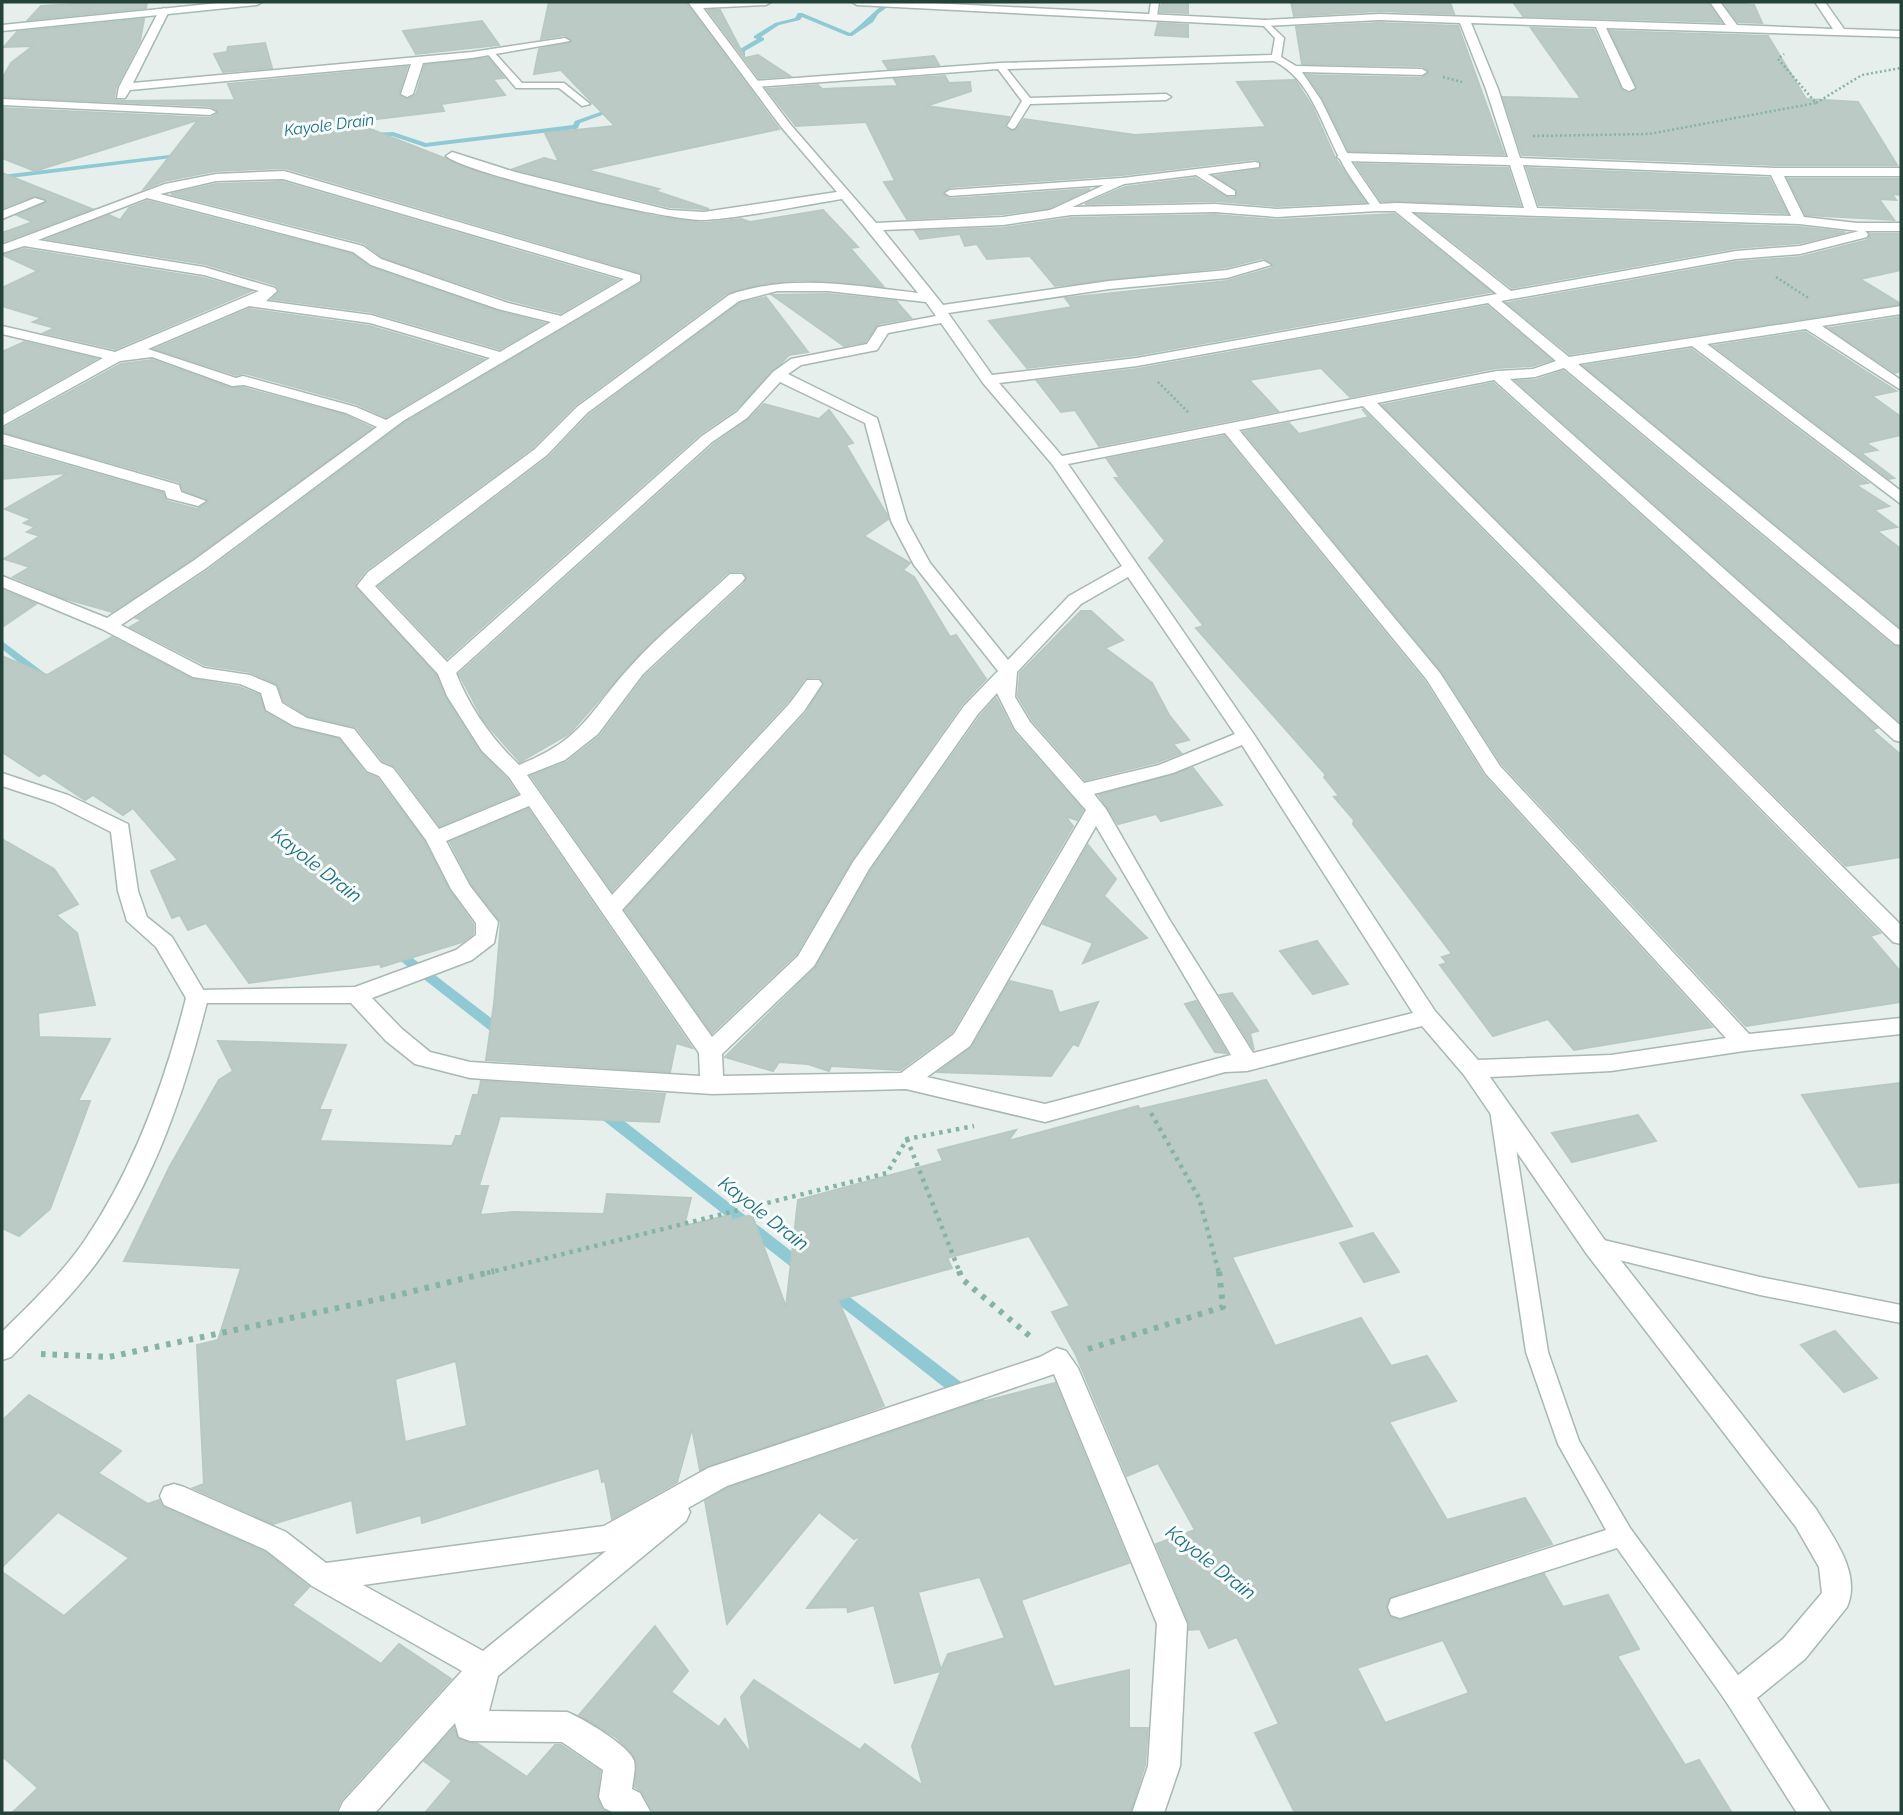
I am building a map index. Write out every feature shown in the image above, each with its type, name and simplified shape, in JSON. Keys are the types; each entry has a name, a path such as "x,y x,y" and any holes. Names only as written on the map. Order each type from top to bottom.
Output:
{"street":[{"path":"2,27 257,2"},
{"path":"695,3 766,2"},
{"path":"856,2 1153,16 1464,19 1482,15 1598,23 1901,34"},
{"path":"1366,2 1367,18"},
{"path":"1716,2 1732,28"},
{"path":"1820,2 1840,31"},
{"path":"695,3 754,84 937,309 988,380 1058,461 1246,736 1427,1017 1472,1069 1595,1246 1806,1518 1833,1564 1837,1597 1794,1648 1737,1695 1815,1813"},
{"path":"115,108 164,11"},
{"path":"1464,19 1492,89 1531,211"},
{"path":"1598,23 1629,88"},
{"path":"125,87 418,60 565,41"},
{"path":"407,94 418,60"},
{"path":"2,102 210,112"},
{"path":"452,156 511,174 669,214 704,216 845,195"},
{"path":"1343,157 1637,164 1776,172 1901,172"},
{"path":"1776,172 1799,220"},
{"path":"2,249 148,195 196,181 245,174 285,175 635,278 500,356 388,426 199,565 108,625"},
{"path":"148,195 358,249 376,262 503,306 561,320"},
{"path":"2,215 39,201"},
{"path":"873,227 1003,222 1051,214 1215,208 1277,213 1377,206 1799,220 1844,226 1901,227"},
{"path":"1396,207 1510,296"},
{"path":"988,380 1137,362 1736,255 1800,250 1864,233 1901,227"},
{"path":"20,243 52,244 85,254 161,261 270,291"},
{"path":"446,672 707,439 742,415 779,375 796,362 872,347 883,330 937,309 1109,285 1227,274 1265,265"},
{"path":"712,1085 710,1052 611,909 516,773 489,747 456,696 446,672 366,586 374,576 541,452 582,410 714,310 751,290 813,286 937,309"},
{"path":"270,291 254,304 371,319 500,356"},
{"path":"2,421 116,357 209,320 270,291"},
{"path":"1493,300 1901,640"},
{"path":"1058,461 1497,375 1535,373 1569,361 1901,310"},
{"path":"1810,325 1901,386"},
{"path":"2,330 116,357 153,353 237,383 243,380 351,410 388,426"},
{"path":"1694,341 1901,499"},
{"path":"779,375 872,421 899,521 922,565 1009,673 1006,697 1022,725 1096,809 1158,920 1247,1063"},
{"path":"1497,375 1901,736"},
{"path":"1368,402 1901,937"},
{"path":"1228,427 1434,677 1493,770 1744,1043"},
{"path":"2,439 114,472 146,478 173,488 173,495 198,501"},
{"path":"710,1052 806,961 876,845 971,710 1009,673 1075,600 1131,568"},
{"path":"516,773 558,756 591,730 637,670 736,578"},
{"path":"2,581 108,625 200,673 244,679 269,690 273,706 301,722 346,733 374,767 386,772 435,838 461,889 487,922 486,938 464,955 357,995 197,998"},
{"path":"611,909 797,707 813,684"},
{"path":"1082,790 1128,783 1172,769 1246,736"},
{"path":"2,779 61,799 121,829 128,891 138,920 164,942 197,998 189,1036 155,1129 114,1213 74,1274 2,1349"},
{"path":"435,838 490,813 533,798"},
{"path":"906,1081 962,1040 1096,809"},
{"path":"357,995 394,1035 423,1058 470,1070 712,1085 906,1081 1045,1112 1225,1064 1247,1063 1427,1017"},
{"path":"1472,1069 1611,1063 1744,1043 1901,1026"},
{"path":"322,1577 608,1538 718,1478 1049,1365 1057,1359 1070,1380 1172,1624 1164,1766 1148,1813"},
{"path":"354,1813 485,1668 718,1478"},
{"path":"174,1496 276,1541 322,1577 485,1668"},
{"path":"485,1668 470,1726 566,1727 619,1763 615,1797 629,1804 635,1813"}],"lane":[{"path":"1153,16 1154,2"},
{"path":"1264,18 1280,38 1276,58"},
{"path":"491,52 519,86 561,85 585,104"},
{"path":"754,84 1000,66 1276,58 1294,69 1328,121 1343,157 1377,206"},
{"path":"1000,66 1027,101"},
{"path":"1294,69 1422,72"},
{"path":"1027,101 1166,97"},
{"path":"1012,126 1027,101"},
{"path":"950,193 1122,181 1255,165"},
{"path":"1198,172 1231,193"},
{"path":"1051,214 1122,181"},
{"path":"1500,1110 1537,1352 1569,1444 1622,1536 1737,1695"},
{"path":"1595,1246 1760,1286 1901,1314"},
{"path":"1401,1607 1622,1536"}],"path":[{"path":"1816,29 1778,59 1816,103"},
{"path":"1514,162 1517,136 1649,134 1816,103 1862,75 1901,68"},
{"path":"1422,72 1492,89"},
{"path":"1736,255 1843,320"},
{"path":"1137,362 1208,432"},
{"path":"907,1139 962,1279 1057,1359 1223,1307 1217,1258 1199,1198 1137,1087"},
{"path":"29,1353 109,1357 398,1295 887,1173 907,1139 982,1125"}],"building":[{"path":"147,2 146,8 28,20 41,6"},
{"path":"549,2 685,2 779,129 587,170 659,189 655,191 709,209 669,207 513,169 544,158 559,162 545,133 615,126 561,70 534,74 539,49 572,42 565,35 541,39"},
{"path":"1162,2 1188,2 1188,13 1160,12"},
{"path":"1291,2 1450,2 1454,14 1379,11 1294,16"},
{"path":"1513,2 1707,2 1721,22 1523,16"},
{"path":"1723,2 1754,5 1762,23 1738,22"},
{"path":"708,10 720,10 745,58 758,55 790,76 759,78"},
{"path":"144,19 140,41 116,87 114,98 117,101 235,100 228,84 407,67 399,93 408,99 416,95 425,65 488,58 504,78 493,79 505,95 441,104 444,111 352,122 490,176 653,216 705,223 741,219 750,222 823,210 858,247 850,248 883,286 799,280 758,285 727,293 575,405 533,447 366,570 355,584 436,675 445,697 480,752 507,779 517,794 440,826 395,766 383,761 356,727 308,716 284,701 277,684 250,672 205,665 130,627 142,620 136,618 207,571 404,423 641,283 642,273 285,168 215,171 164,181 144,189 198,120 35,171 2,158 2,108 210,118 217,114 218,111 210,106 2,97 2,79 11,63 33,46 4,47 17,32"},
{"path":"482,21 499,45 416,54 403,31"},
{"path":"1158,23 1188,25 1188,37 1155,35"},
{"path":"1379,23 1458,26 1504,154 1349,151 1323,99 1307,75 1422,78 1429,71 1422,66 1302,64 1296,27"},
{"path":"1531,28 1594,30 1621,89 1628,93 1637,87 1610,31 1768,36 1806,99 1858,102 1897,165 1776,165 1522,155 1503,97 1581,99"},
{"path":"265,43 272,68 223,72 214,54 227,52 228,47"},
{"path":"934,56 939,65 888,69 883,61"},
{"path":"945,76 949,83 970,82 971,91 926,106 1009,117 1004,127 1011,131 1017,129 1024,119 1135,135 1266,127 1237,82 1295,80 1312,106 1335,158 1365,202 1277,206 1215,201 1085,204 1125,187 1195,178 1226,197 1235,198 1236,189 1215,176 1261,169 1261,161 1255,159 1122,175 950,187 943,194 950,199 1090,189 1049,208 1003,214 907,219 884,182 895,181 866,122 796,126 767,89 818,85 822,89 898,86 894,79"},
{"path":"1356,164 1508,168 1520,205 1381,201"},
{"path":"1527,168 1769,178 1787,213 1539,205"},
{"path":"2,173 92,209 2,242 2,233 33,222 17,215 47,202 34,196 2,208"},
{"path":"1788,179 1901,179 1901,195 1892,194 1896,200 1879,199 1894,220 1806,215"},
{"path":"283,182 617,280 561,313 509,300 382,257 364,243 171,194 216,184"},
{"path":"147,201 352,254 370,267 497,311 544,323 500,349 371,312 272,299 280,291 276,285 205,264 48,239 109,215 120,220 129,208"},
{"path":"1394,214 1491,292 1137,355 1027,368 989,321 1072,307 1065,298 1227,281 1272,268 1274,264 1263,258 1227,267 1055,286 1030,256 987,259 977,244 965,246 960,234 920,239 915,231 1003,228 1071,218 1215,215 1277,220"},
{"path":"1419,215 1799,227 1845,232 1800,243 1736,248 1512,288"},
{"path":"1870,234 1901,234 1901,270 1860,279 1901,304 1570,354 1507,303 1736,262 1801,257 1868,240"},
{"path":"24,249 203,278 251,291 115,349 44,333 55,328 33,322 42,318 2,306 2,288 38,271 3,255"},
{"path":"828,294 896,301 911,318 878,324 865,342 844,346 772,295"},
{"path":"766,297 808,352 789,355 735,410 700,434 447,658 379,586 549,457 589,415 740,303"},
{"path":"1487,306 1551,360 1532,366 1496,368 1350,397 1321,368 1249,380 1278,411 1099,446 1075,410 1061,412 1037,381 1137,369"},
{"path":"249,309 369,326 483,359 386,417 357,404 244,373 236,375 155,349"},
{"path":"1901,317 1901,371 1895,373 1829,328"},
{"path":"1805,332 1896,391 1872,396 1901,417 1901,435 1866,443 1877,450 1861,453 1894,478 1889,479 1714,346"},
{"path":"24,342 96,359 2,412 2,352"},
{"path":"1691,349 1868,483 1856,485 1889,506 1874,510 1897,527 1877,531 1901,549 1901,628 1584,366"},
{"path":"152,360 231,388 244,388 345,415 372,428 192,559 112,612 63,598 13,577 30,567 4,559 40,536 27,532 35,527 24,523 31,519 5,509 68,473 2,479 2,447 163,493 166,501 197,509 209,502 183,490 180,482 2,432 2,429 121,364"},
{"path":"1563,371 1893,646 1901,647 1901,723 1516,381 1536,380"},
{"path":"1493,383 1877,728 1872,730 1901,755 1901,857 1846,866 1382,405"},
{"path":"764,404 819,419 829,410 853,443 846,445 887,515 888,519 864,536 910,563 903,570 914,577 950,637 956,635 986,679 962,704 851,861 796,954 712,1033 625,910 806,713 824,682 819,677 805,678 788,701 612,891 531,776 567,762 600,736 645,676 744,584 747,576 742,571 728,572 640,653 570,733 520,762 484,721 459,674 714,444 748,420"},
{"path":"1362,409 1880,933 1870,936 1901,972 1901,1002 1746,1026 1502,764 1442,672 1244,432 1289,423 1299,434 1369,417"},
{"path":"1224,436 1425,682 1484,776 1712,1027 1574,1050 1548,1019 1493,1036 1440,965 1447,963 1442,957 1452,954 1353,824 1354,820 1334,797 1339,796 1324,777 1326,775 1196,628 1204,626 1149,558 1165,541 1115,478 1120,478 1107,459"},
{"path":"2,590 36,604 2,627"},
{"path":"1081,611 1091,611 1123,640 1105,648 1152,683 1169,715 1189,740 1173,744 1181,753 1158,762 1085,780 1032,720 1018,696 1020,673"},
{"path":"112,637 192,679 239,687 259,695 265,712 293,728 339,739 365,773 377,778 424,841 449,890 473,924 473,934 462,942 381,967 380,964 249,983 206,923 188,930 180,915 172,918 151,871 178,860 133,808 123,815 93,795 85,800 44,773 39,776 2,752 2,656 47,675"},
{"path":"996,698 1013,731 1083,810 1077,820 1065,816 1073,826 952,1032 900,1070 831,1066 829,1071 808,1064 779,1062 773,1071 725,1057 816,967 871,870 980,716"},
{"path":"1193,768 1222,805 1161,821 1156,814 1118,824 1099,795"},
{"path":"528,809 692,1048 676,1043 670,1072 486,1060 501,922 472,885 450,842"},
{"path":"2,839 54,869 78,904 56,915 77,933 95,1005 38,1013 39,1037 110,1039 78,1101 90,1101 50,1209 19,1236 2,1228"},
{"path":"1088,845 1116,879 1104,896 1147,938 1083,963 1093,943 1043,924"},
{"path":"1317,941 1348,984 1313,994 1280,951"},
{"path":"1010,981 1052,991 1059,1013 1098,1002 1078,1046 1073,1044 1051,1076 938,1072 972,1047"},
{"path":"1232,993 1258,1031 1250,1033 1254,1050 1220,995"},
{"path":"1196,1001 1227,1053 1215,1052 1185,1004"},
{"path":"218,1041 346,1045 319,1110 331,1110 320,1141 452,1146 456,1136 461,1136 473,1095 478,1095 481,1081 665,1094 659,1122 500,1116 479,1186 488,1186 480,1215 513,1212 604,1214 607,1194 691,1198 684,1226 730,1215 732,1220 752,1215 786,1307 798,1200 943,1161 938,1150 1016,1130 1008,1141 1138,1106 1140,1109 1266,1080 1352,1226 1232,1257 1275,1346 1361,1318 1391,1366 1427,1356 1456,1401 1389,1422 1447,1520 1525,1498 1552,1544 1390,1597 1386,1606 1389,1616 1401,1620 1544,1574 1563,1607 1608,1595 1639,1649 1617,1656 1685,1765 1699,1760 1732,1813 1295,1813 1255,1733 1279,1724 1237,1637 1209,1648 1200,1629 1189,1630 1189,1623 1156,1544 1195,1530 1158,1463 1127,1476 1076,1355 1052,1312 1070,1306 1029,1236 947,1258 952,1268 838,1300 884,1406 700,1470 692,1428 677,1482 612,1519 605,1481 602,1482 599,1468 422,1523 421,1515 357,1533 352,1500 273,1524 193,1488 204,1484 197,1345 218,1340 241,1268 124,1261 170,1166 219,1080 233,1071","holes":["456,1361 467,1426 405,1442 395,1379","1443,1640 1469,1693 1385,1723 1357,1668"]},
{"path":"1901,1083 1901,1182 1859,1187 1802,1095"},
{"path":"1638,1115 1656,1141 1572,1162 1552,1133"},
{"path":"1373,1233 1399,1272 1364,1282 1340,1243"},
{"path":"1835,1331 1877,1378 1844,1392 1801,1345"},
{"path":"1055,1383 1129,1563 1021,1600 1054,1687 1129,1670 1129,1728 1148,1728 1145,1765 1130,1813 654,1813 642,1792 635,1787 637,1764 632,1753 617,1738 579,1715 655,1626 688,1671 671,1692 719,1727 725,1719 751,1754 741,1697 754,1680 860,1750 865,1744 923,1786 912,1746 941,1671 895,1683 874,1605 848,1612 847,1607 807,1608 862,1535 854,1539 819,1512 727,1624 705,1501 728,1488 970,1405","holes":["980,1577 1005,1638 948,1654 941,1670 918,1592"]},
{"path":"29,1395 121,1451 98,1473 148,1504 159,1500 163,1507 265,1552 309,1587 292,1605 381,1664 399,1644 451,1679 341,1800 335,1813 12,1813 38,1788 2,1756 2,1572 64,1616 129,1558 58,1512 2,1567 2,1421"},
{"path":"454,1728 458,1739 478,1744 527,1777 555,1745 561,1745 600,1771 597,1798 602,1809 609,1813 425,1813 452,1781 424,1761"}],"waterway":[{"name":"Kayole Drain","path":"743,55 742,50 762,39 756,37 777,24 798,19 800,14 850,35 871,21 875,13 891,2"},
{"name":"Kayole Drain","path":"370,135 393,134 425,145 576,127 577,122 617,108"},
{"name":"Kayole Drain","path":"2,177 186,155"},
{"name":"Kayole Drain","path":"2,644 47,680"},
{"name":"Kayole Drain","path":"393,949 503,1034"},
{"name":"Kayole Drain","path":"600,1110 804,1269"},
{"name":"Kayole Drain","path":"829,1289 989,1413"}]}
